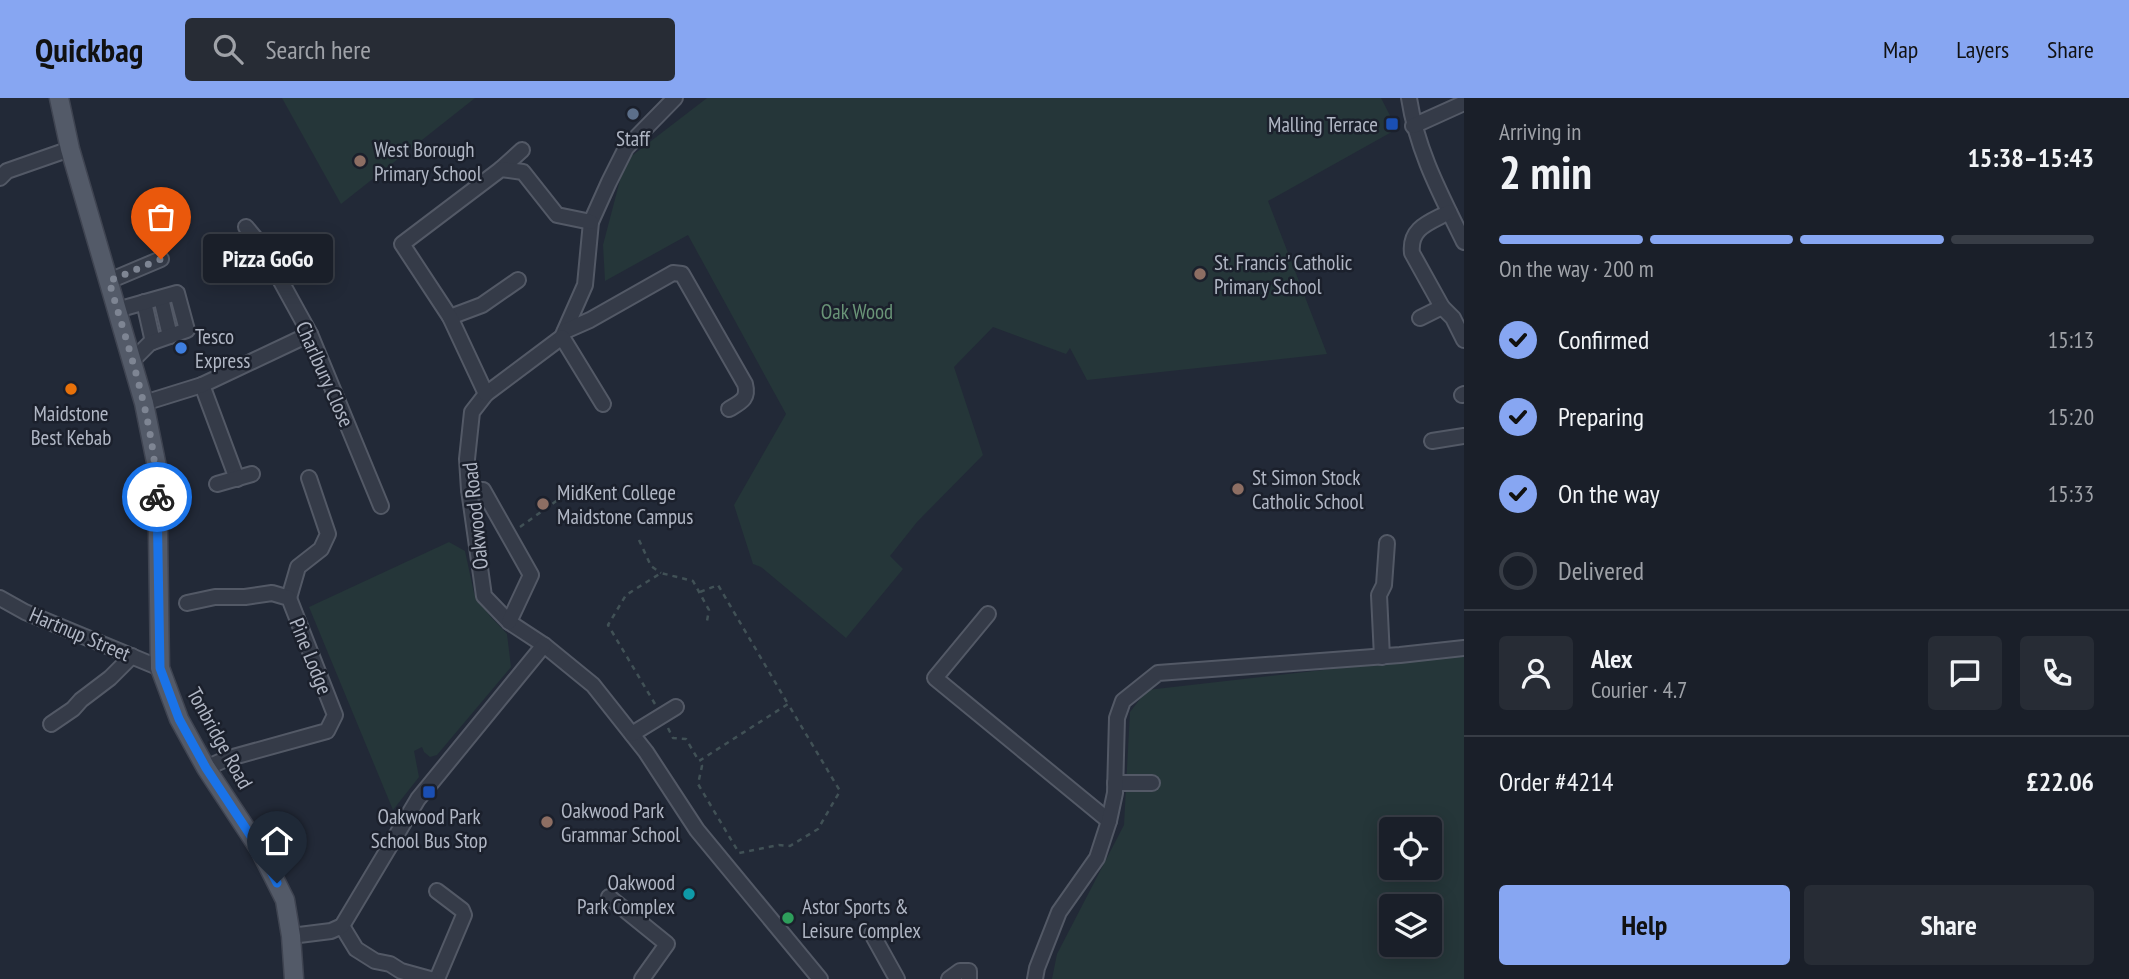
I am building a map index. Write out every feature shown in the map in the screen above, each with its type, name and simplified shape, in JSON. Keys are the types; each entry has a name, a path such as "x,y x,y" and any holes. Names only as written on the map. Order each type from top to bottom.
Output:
{"main road":[{"name":"Tonbridge Road","path":"59,98 70,149 144,403 156,467 160,668 179,719 206,768 265,860 285,900 294,979"}],"street":[{"name":"Oakwood Road","path":"675,98 626,148 591,222 586,285 564,334 486,394 472,412 467,459 469,490 484,596 509,622 544,645 593,685 646,752 697,830 820,979"},
{"path":"1409,98 1413,127 1419,145 1464,242"},
{"path":"1413,127 1464,103"},
{"path":"0,178 7,171 70,149"},
{"path":"486,394 450,317 402,244 501,169 522,149"},
{"path":"501,169 523,172 557,215 591,222"},
{"path":"1449,212 1419,229 1413,236 1412,253 1464,340"},
{"name":"Charlbury Close","path":"246,227 261,245 310,334 381,506"},
{"path":"233,261 261,245"},
{"path":"109,281 161,259"},
{"path":"603,404 564,334 673,273 682,274 745,384 747,396 729,409"},
{"path":"450,317 482,305 518,280"},
{"path":"117,310 177,293 187,330 153,342 132,361"},
{"path":"144,302 153,342"},
{"path":"1420,318 1442,307"},
{"path":"144,403 202,385 310,334"},
{"path":"202,385 245,476 217,484"},
{"path":"1432,441 1464,436"},
{"path":"289,598 298,567 321,548 328,534 309,478"},
{"path":"469,490 484,491 531,575 509,622"},
{"path":"1382,657 1379,595 1384,585 1387,544"},
{"name":"Pine Lodge","path":"187,603 215,597 246,597 272,593 289,598 335,715 327,731 226,759 206,768"},
{"name":"Hartnup Street","path":"0,598 25,612 160,668"},
{"path":"988,614 935,678 1109,821"},
{"path":"291,936 331,931 342,926 418,799 544,645"},
{"path":"1035,979 1059,912 1097,858 1109,821 1115,783 1117,718 1123,701 1158,673 1382,657 1464,648"},
{"path":"51,724 110,678 132,656"},
{"path":"632,734 676,708"},
{"path":"1115,783 1152,783"},
{"path":"342,926 356,949 374,961 390,964 401,975 428,978 464,915 437,891"},
{"path":"609,897 667,944 642,979"},
{"path":"872,934 897,979"},
{"path":"950,979 960,971 969,971 969,979"}],"path":[{"path":"509,535 559,499"},
{"path":"639,540 651,566 661,573 693,581 709,610 706,621"},
{"path":"661,573 626,595 608,625 673,738 686,739 702,766 698,784 739,853 779,845 790,846 818,829 840,791 718,585 700,593"},
{"path":"699,761 788,704"}],"green space":[{"name":"West Borough Primary School","path":"282,98 475,98 341,204"},
{"name":"Oak Wood","path":"707,98 1381,98 1397,129 1268,201 1327,354 1087,380 1070,348 1066,354 993,327 954,367 983,455 917,522 890,556 903,569 846,638 761,567 753,564 734,505 786,414 688,235 605,281 603,245 625,161"},
{"path":"449,542 465,551 474,593 507,634 511,667 437,755 430,757 422,747 414,751 419,777 393,810 309,607"},
{"path":"1464,654 1464,979 1052,979 1057,954 1124,825 1130,712 1147,690"}],"way so far":[{"path":"157,497 156,467 144,403 109,281 161,259"}],"place":[{"name":"Staff","path":"633,114"},
{"name":"Malling Terrace","path":"1392,124"},
{"name":"West Borough Primary School","path":"360,161"},
{"name":"Pizza GoGo","path":"161,259"},
{"name":"St. Francis' Catholic Primary School","path":"1200,274"},
{"name":"Tesco Express","path":"181,348"},
{"name":"Maidstone Best Kebab","path":"71,389"},
{"name":"St Simon Stock Catholic School","path":"1238,489"},
{"name":"MidKent College Maidstone Campus","path":"543,504"},
{"name":"Oakwood Park School Bus Stop","path":"429,792"},
{"name":"Oakwood Park Grammar School","path":"547,822"},
{"name":"Oakwood Park Complex","path":"689,894"},
{"name":"Astor Sports & Leisure Complex","path":"788,918"}],"route":[{"path":"157,497 160,668 179,719 206,768 260,850 277,883"}]}
